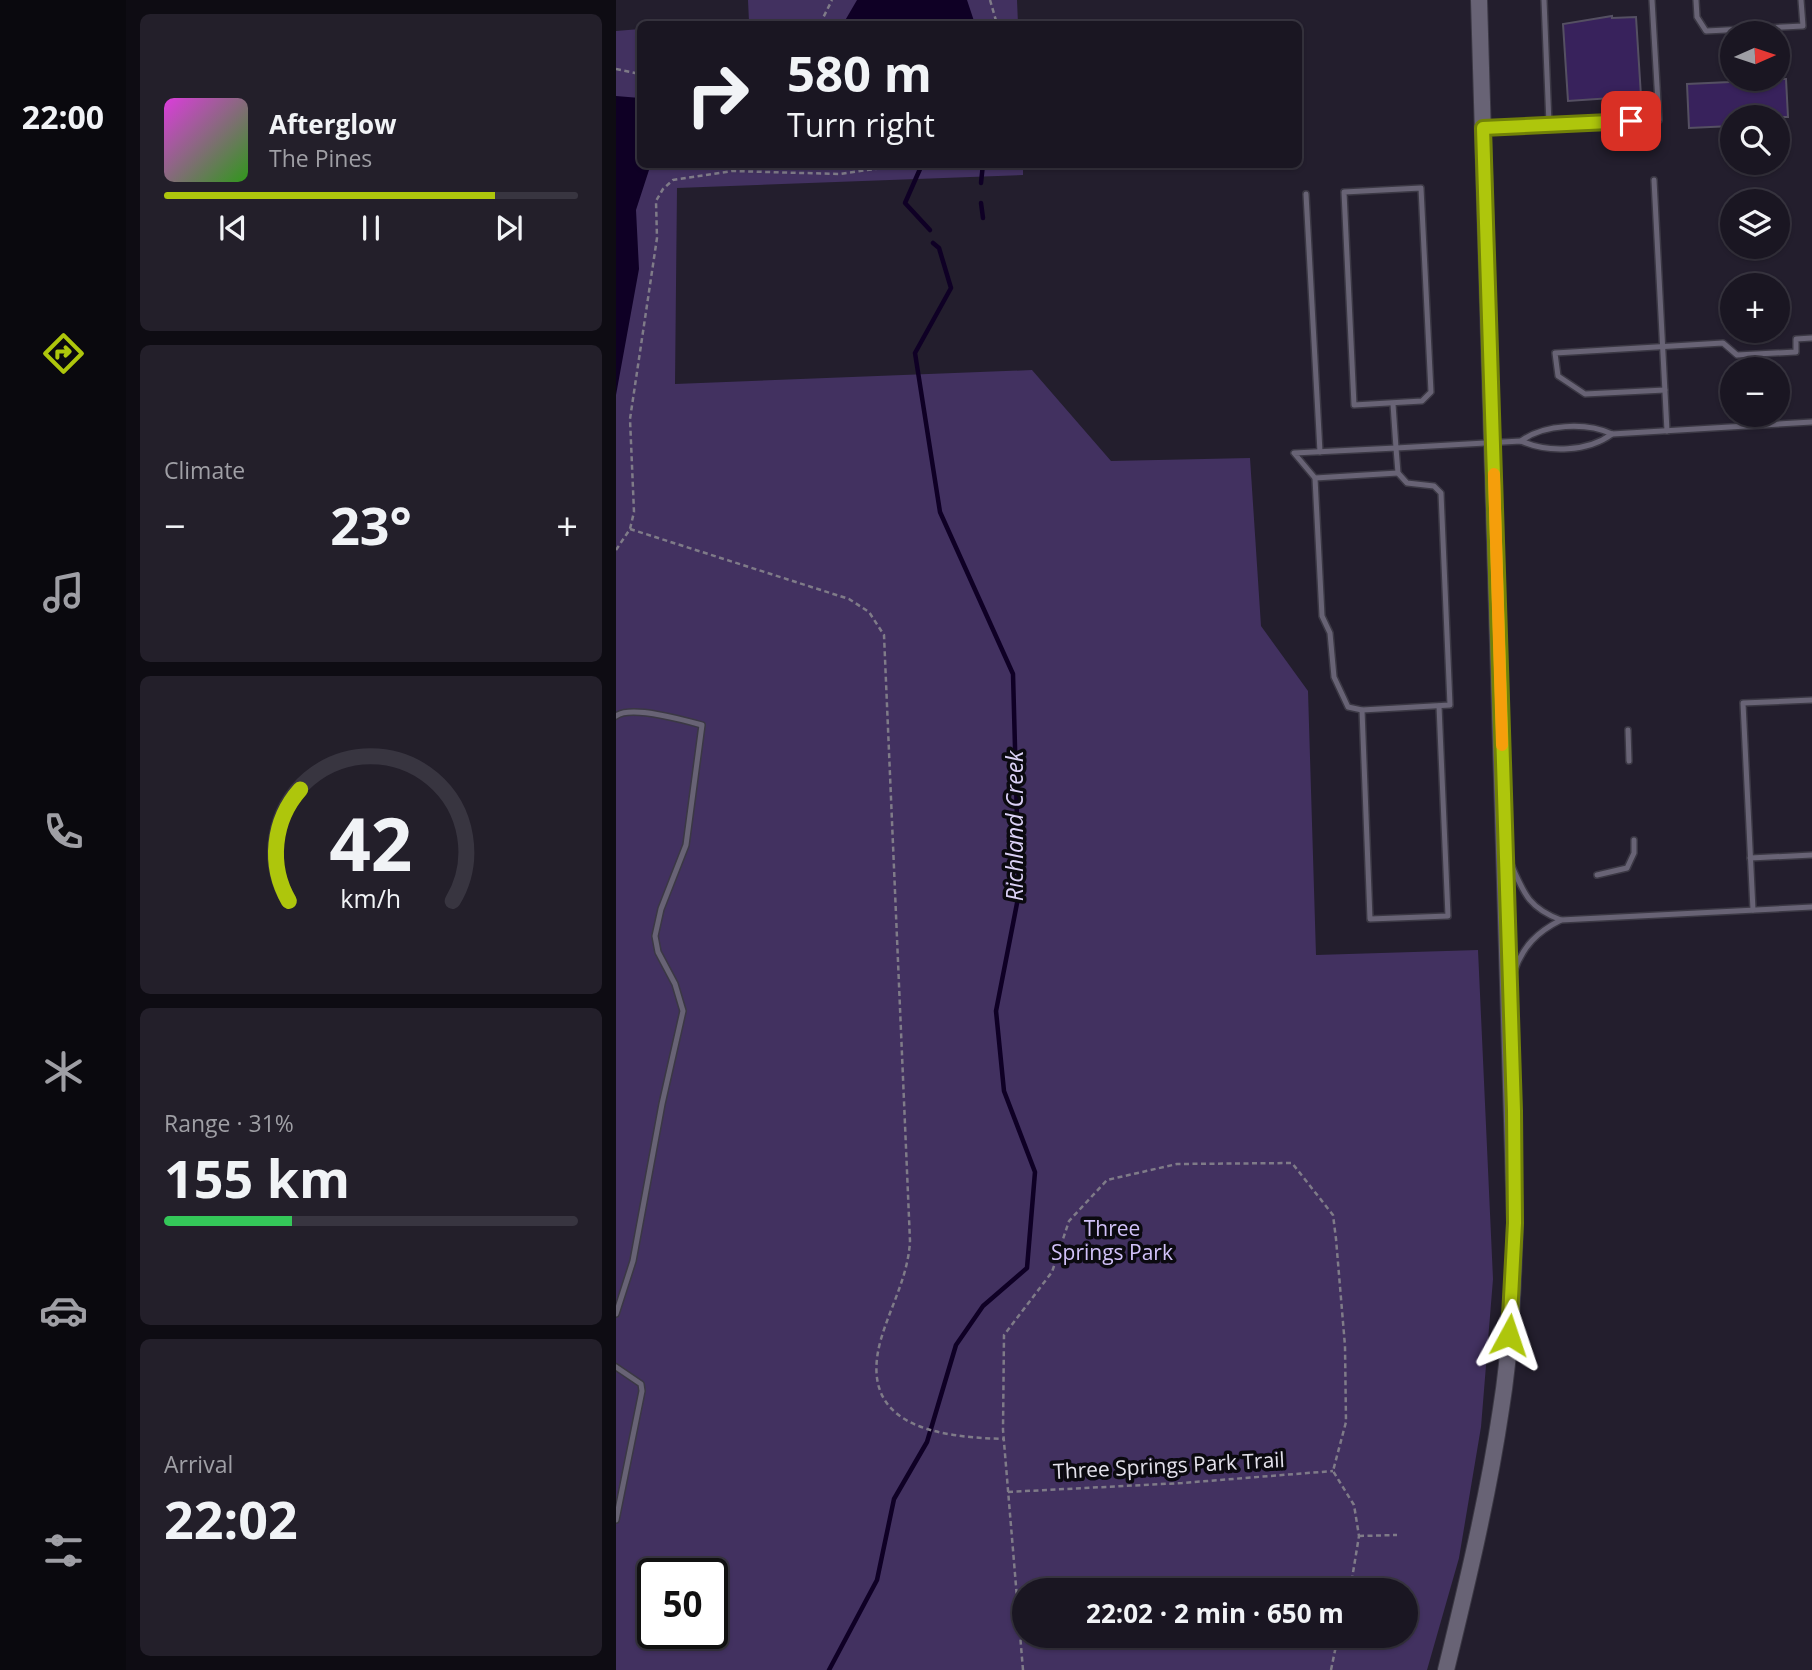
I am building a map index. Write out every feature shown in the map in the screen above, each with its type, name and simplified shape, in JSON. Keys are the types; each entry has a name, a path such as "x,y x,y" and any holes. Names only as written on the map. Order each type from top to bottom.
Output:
{"main road":[{"path":"1446,1670 1488,1491 1502,1407 1512,1311 1515,1223 1479,0"}],"lane":[{"path":"1544,0 1549,124"},
{"path":"1483,128 1659,120 1652,0"},
{"path":"1696,0 1697,17 1706,31 1803,26 1801,0"},
{"path":"1654,180 1667,431"},
{"path":"1421,188 1431,392 1422,401 1393,404 1354,405 1344,192 1421,188"},
{"path":"1306,194 1320,452"},
{"path":"1665,390 1585,394 1558,376 1555,353 1723,343 1737,355 1784,353 1796,352 1796,339 1812,338"},
{"path":"1393,404 1396,448 1398,473 1407,483 1434,486 1441,493 1450,705 1362,710 1348,707 1334,677 1330,633 1322,616 1315,478 1294,453 1396,448 1493,442 1521,441 1538,449 1597,445 1612,434"},
{"path":"1521,441 1536,430 1596,427 1612,434 1812,422"},
{"path":"1315,478 1398,473"},
{"path":"1753,910 1743,703 1812,700"},
{"path":"1362,710 1370,919 1448,916 1439,706"},
{"path":"616,716 621,712 639,713 702,725 687,845 661,909 655,936 658,952 675,984 683,1011 662,1104 633,1261 616,1314"},
{"path":"1628,730 1629,761"},
{"path":"1597,874 1627,868 1634,853 1634,840"},
{"path":"1505,851 1531,903 1541,912 1561,920"},
{"path":"1750,859 1812,855"},
{"path":"1510,985 1520,953 1542,929 1561,920 1812,907"},
{"path":"616,1367 641,1384 642,1391 631,1458 616,1520"}],"path":[{"path":"822,21 832,0"},
{"path":"990,0 996,21"},
{"path":"616,69 637,73"},
{"path":"616,550 630,529 636,496 630,419 657,238 656,201 663,189 673,180 732,171 839,174 882,168"},
{"path":"630,529 849,599 869,612 884,635 910,1241 904,1282 876,1359 877,1376 892,1412 917,1425 966,1438 1004,1439"},
{"path":"1023,1670 1004,1439 1004,1335 1052,1272 1069,1220 1107,1180 1177,1164 1292,1163 1333,1215 1345,1346 1346,1422 1333,1471 1354,1505 1359,1536 1352,1578"},
{"name":"Three Springs Park Trail","path":"1008,1492 1182,1483 1333,1471"},
{"path":"1359,1536 1397,1535"},
{"path":"1331,1670 1336,1648"}],"green space":[{"path":"748,0 1017,0 1018,21 749,21"},
{"name":"Three Springs Park","path":"637,29 637,168 1023,168 1023,175 677,188 675,384 1032,370 1111,461 1250,458 1261,626 1308,691 1316,955 1478,950 1493,1279 1481,1427 1459,1558 1427,1670 616,1670 616,31"}],"shaded area":[{"path":"857,0 967,0 974,21 845,21"},
{"path":"616,96 637,98 637,168 656,168 649,170 636,210 639,269 616,395"}],"building":[{"path":"1612,16 1636,17 1641,96 1568,101 1563,24"},
{"path":"1720,82 1720,91 1787,91 1787,105 1720,105 1720,127 1689,128 1687,84"}],"waterway":[{"path":"981,183 983,168"},
{"name":"Richland Creek","path":"920,169 905,203 930,230"},
{"path":"981,203 983,218"},
{"name":"Richland Creek","path":"829,1670 877,1580 894,1499 927,1442 956,1345 983,1306 1027,1268 1035,1172 1004,1091 996,1011 1019,893 1013,674 940,512 915,353 951,288 939,248 933,243"}],"slow traffic":[{"path":"1494,474 1502,745"}],"route":[{"path":"1509,1335 1515,1223 1514,1111 1483,128 1631,121"}]}
